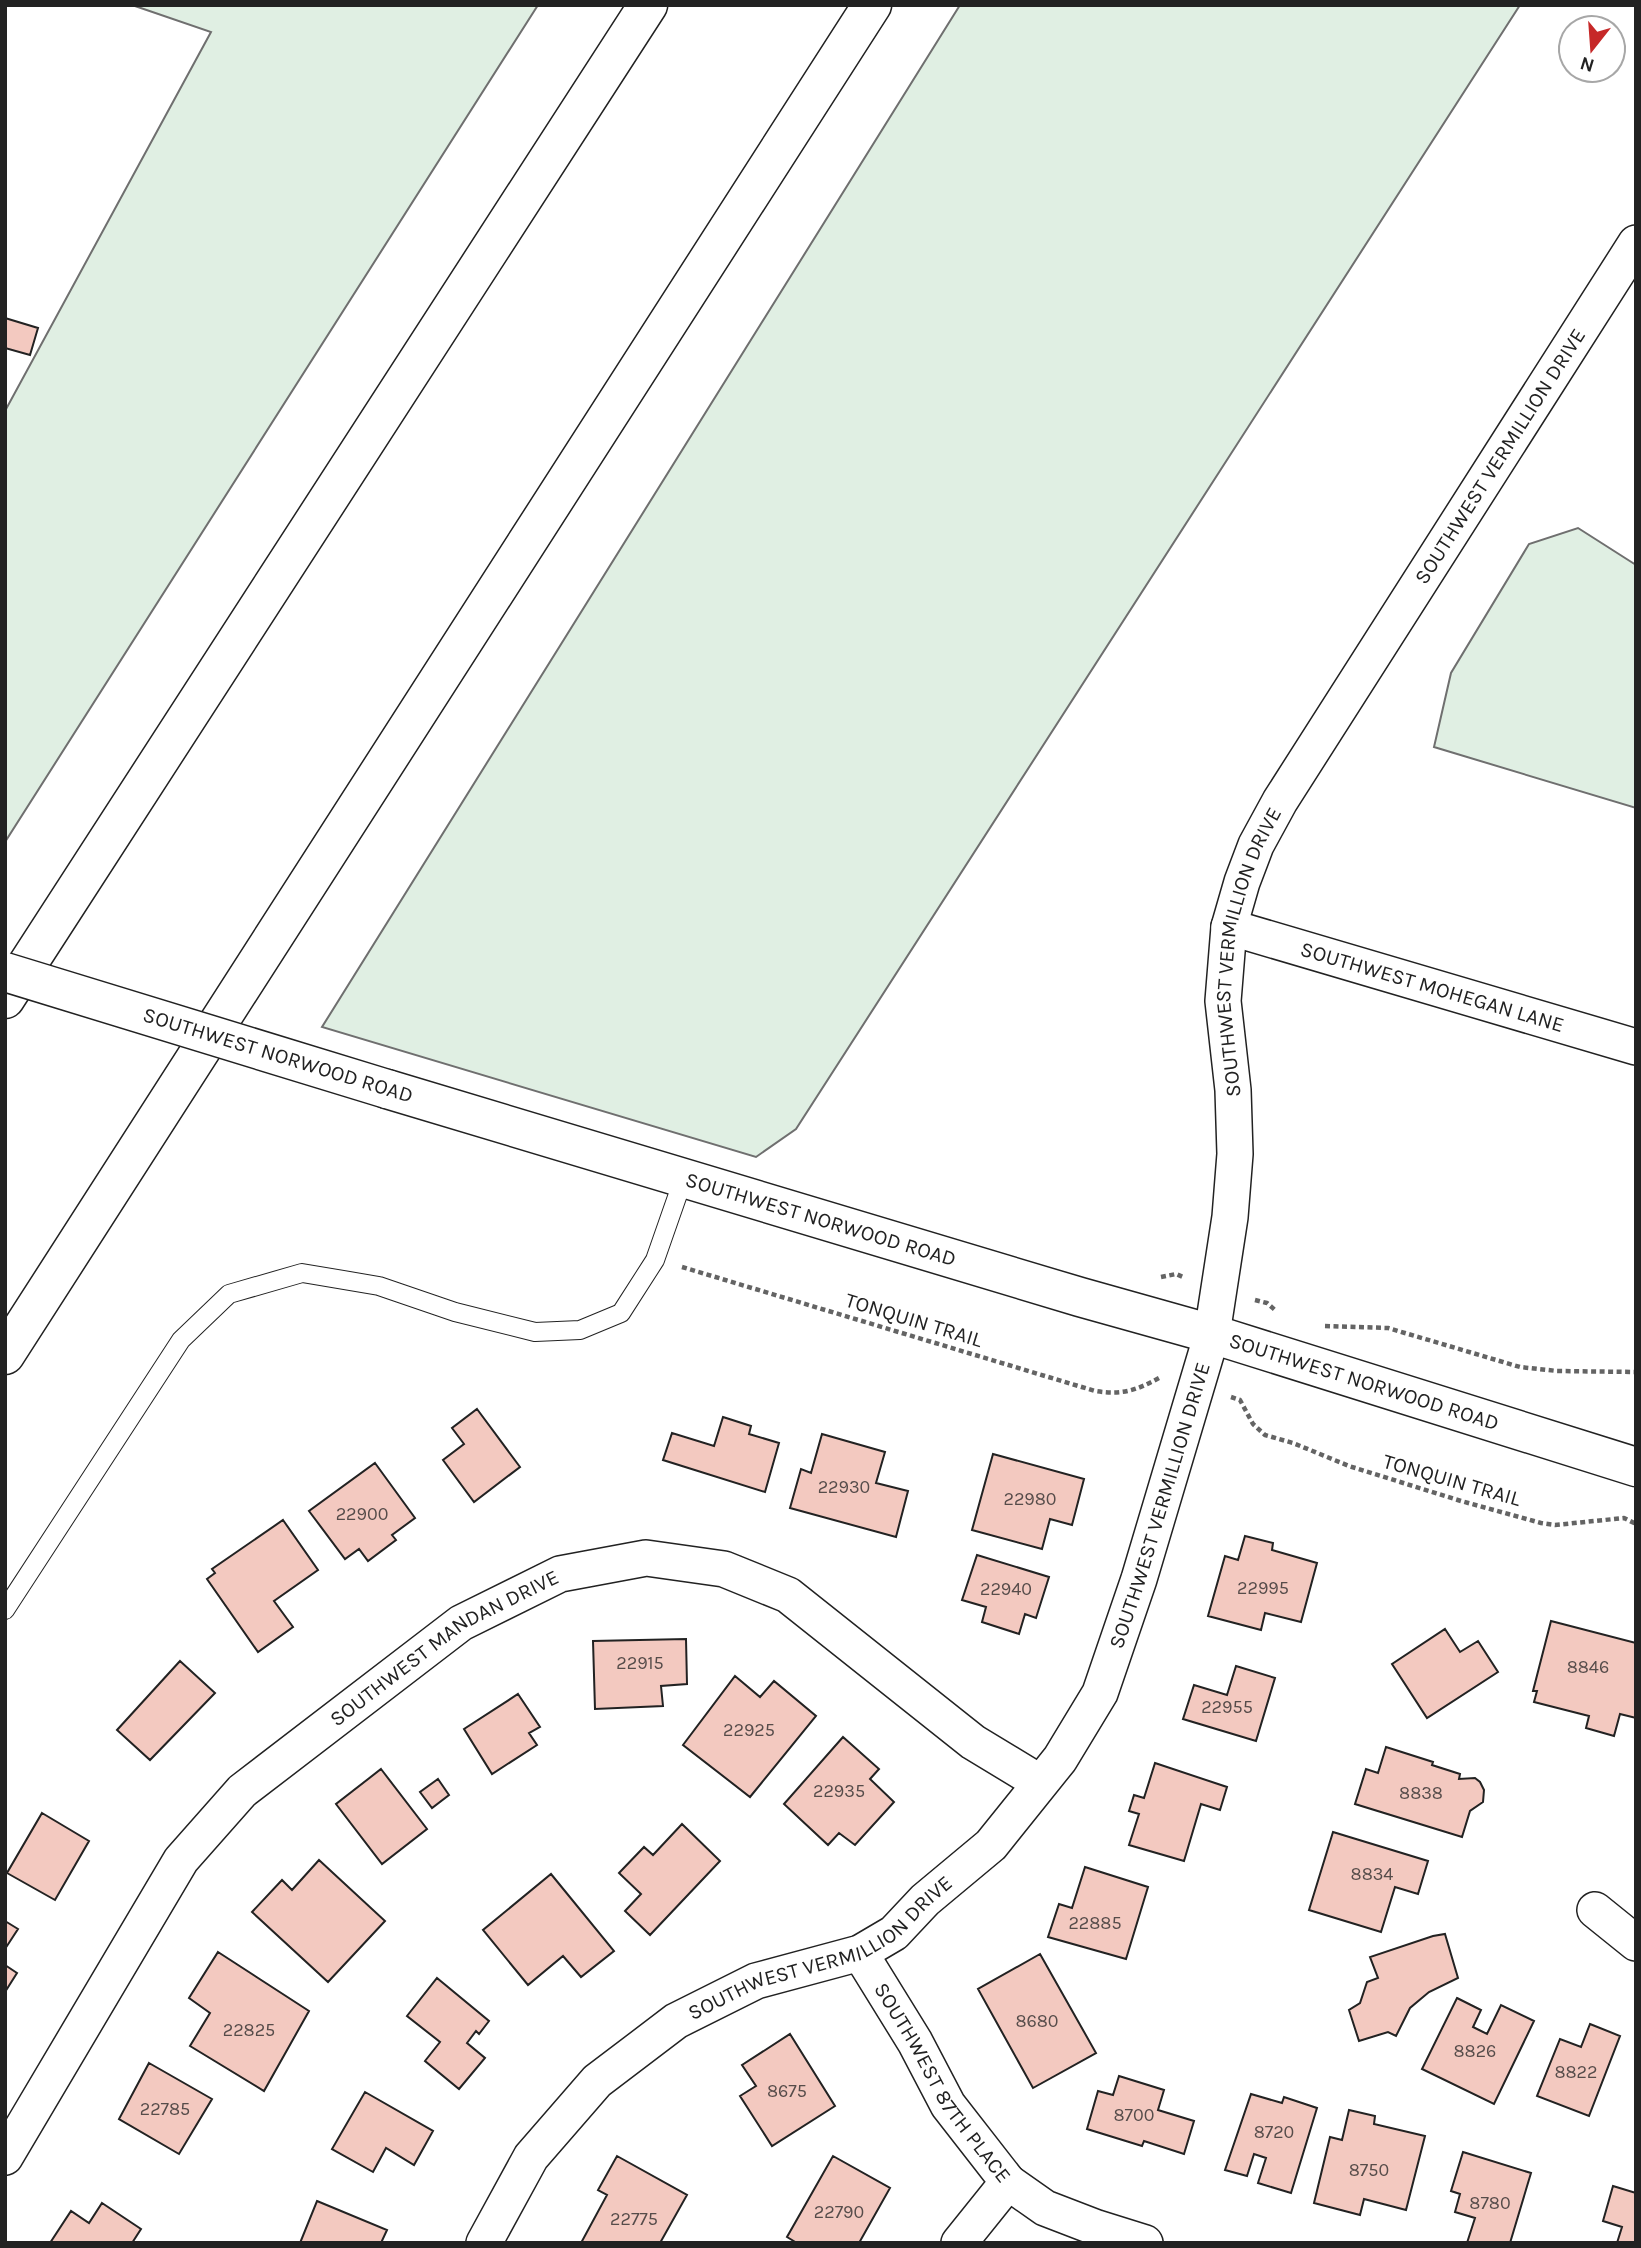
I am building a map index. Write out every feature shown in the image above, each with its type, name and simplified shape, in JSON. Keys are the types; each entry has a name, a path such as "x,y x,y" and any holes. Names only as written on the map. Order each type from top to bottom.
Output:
{"main road":[{"path":"5,999 648,5"},
{"path":"5,1355 872,5"},
{"name":"SOUTHWEST NORWOOD ROAD","path":"5,972 1067,1293 1212,1334 1636,1467"}],"street":[{"name":"SOUTHWEST VERMILLION DRIVE","path":"484,2243 531,2157 597,2081 676,2021 756,1981 860,1953 894,1933 925,1900 991,1845 1060,1759 1100,1693 1139,1579 1212,1334 1230,1217 1235,1154 1233,1090 1223,1001 1230,927 1242,882 1256,845 1280,802 1636,243"},
{"name":"SOUTHWEST MOHEGAN LANE","path":"1230,927 1636,1047"},
{"name":"SOUTHWEST MANDAN DRIVE","path":"5,2157 181,1860 242,1791 461,1623 560,1574 646,1558 724,1569 788,1595 973,1742 1039,1782"},
{"path":"1595,1910 1636,1943"},
{"name":"SOUTHWEST 87TH PLACE","path":"860,1953 915,2042 948,2105 1008,2182 960,2243"},
{"path":"1008,2182 1045,2208 1145,2243"}],"lane":[{"path":"5,1610 181,1340 229,1294 302,1273 380,1286 455,1312 535,1332 580,1330 621,1313 655,1260 684,1177"}],"path":[{"name":"TONQUIN TRAIL","path":"655,1260 1095,1391 1116,1394 1140,1388 1162,1376"},
{"name":"TONQUIN TRAIL","path":"1240,1400 1253,1424 1265,1435 1293,1443 1349,1466 1541,1524 1624,1518 1636,1524"}],"green space":[{"path":"132,5 538,5 5,842 5,411 211,32"},
{"path":"960,5 1520,5 796,1129 756,1157 322,1027"},
{"path":"1578,528 1636,565 1636,808 1434,747 1451,673 1529,544"}],"building":[{"path":"5,318 38,328 30,355 5,348"},
{"path":"477,1409 520,1467 474,1502 443,1460 464,1444 452,1428"},
{"path":"723,1417 751,1426 749,1434 779,1443 765,1492 663,1460 672,1433 714,1446"},
{"path":"822,1434 885,1452 876,1483 908,1491 896,1537 790,1508 801,1469 811,1473"},
{"path":"993,1454 1084,1479 1072,1525 1050,1519 1042,1549 972,1530"},
{"path":"375,1463 415,1518 392,1535 396,1540 368,1561 359,1549 345,1559 309,1511"},
{"path":"283,1520 318,1570 274,1601 293,1627 258,1652 207,1579 215,1573 212,1569"},
{"path":"1245,1536 1273,1543 1272,1550 1317,1563 1301,1622 1265,1613 1261,1630 1208,1616 1225,1556 1238,1560"},
{"path":"977,1555 1049,1577 1036,1618 1025,1614 1019,1634 982,1622 986,1607 962,1600"},
{"path":"1551,1621 1636,1643 1636,1718 1620,1714 1614,1736 1586,1728 1589,1716 1534,1702 1537,1691 1533,1691"},
{"path":"1445,1629 1460,1652 1478,1641 1498,1672 1427,1718 1392,1664"},
{"path":"686,1639 687,1684 661,1686 663,1706 595,1709 593,1641"},
{"path":"180,1661 215,1693 150,1760 117,1730"},
{"path":"1236,1666 1275,1678 1256,1741 1183,1719 1194,1685 1227,1695"},
{"path":"735,1676 760,1697 774,1681 816,1716 750,1797 683,1745"},
{"path":"518,1694 540,1727 529,1733 537,1745 492,1774 464,1729"},
{"path":"843,1737 879,1769 870,1779 894,1802 855,1845 839,1833 828,1845 784,1804"},
{"path":"1386,1747 1433,1762 1432,1765 1460,1774 1459,1779 1475,1778 1480,1782 1484,1790 1483,1802 1470,1811 1462,1837 1355,1804 1366,1769 1378,1773"},
{"path":"1155,1763 1227,1787 1220,1810 1201,1804 1184,1861 1129,1845 1139,1814 1129,1811 1134,1795 1144,1798"},
{"path":"381,1769 427,1829 382,1864 336,1804"},
{"path":"438,1779 449,1795 432,1808 420,1792"},
{"path":"42,1813 89,1841 55,1900 7,1873"},
{"path":"682,1824 720,1861 650,1935 625,1911 641,1894 619,1873 644,1847 653,1855"},
{"path":"1333,1832 1428,1861 1418,1894 1395,1887 1381,1932 1309,1910"},
{"path":"319,1860 385,1921 328,1982 252,1912 282,1880 292,1890"},
{"path":"1085,1867 1148,1887 1126,1959 1048,1937 1059,1904 1072,1908"},
{"path":"551,1874 614,1951 581,1977 563,1956 528,1985 483,1930"},
{"path":"5,1921 18,1929 5,1949"},
{"path":"1445,1934 1458,1978 1429,1992 1410,2008 1396,2036 1388,2032 1359,2041 1349,2010 1360,2003 1367,1982 1378,1978 1370,1957"},
{"path":"218,1952 309,2011 264,2091 190,2046 210,2013 189,1998"},
{"path":"1040,1954 1096,2053 1033,2088 978,1989"},
{"path":"5,1965 17,1973 5,1992"},
{"path":"437,1978 489,2021 479,2034 476,2031 467,2043 485,2058 459,2089 425,2061 440,2042 407,2016"},
{"path":"1457,1998 1481,2010 1473,2027 1487,2034 1501,2005 1534,2021 1494,2104 1422,2069"},
{"path":"1590,2024 1620,2036 1589,2116 1537,2096 1560,2039 1581,2047"},
{"path":"790,2034 835,2106 772,2146 740,2096 756,2086 742,2065"},
{"path":"149,2063 212,2099 179,2154 119,2119"},
{"path":"1119,2076 1164,2090 1158,2110 1194,2121 1184,2154 1144,2141 1142,2146 1087,2129 1098,2091 1113,2095"},
{"path":"365,2092 433,2131 414,2165 386,2148 373,2172 332,2149"},
{"path":"1251,2094 1282,2103 1284,2097 1317,2108 1291,2193 1258,2183 1266,2158 1254,2154 1247,2176 1225,2170"},
{"path":"1349,2110 1375,2116 1374,2124 1425,2136 1406,2210 1364,2199 1360,2215 1314,2203 1330,2137 1342,2140"},
{"path":"1463,2152 1531,2173 1510,2243 1467,2243 1475,2218 1455,2212 1460,2194 1451,2191"},
{"path":"617,2156 687,2195 660,2243 581,2243 607,2195 598,2190"},
{"path":"833,2156 890,2188 859,2243 797,2243 787,2237"},
{"path":"1613,2186 1636,2193 1636,2243 1617,2243 1622,2227 1603,2221"},
{"path":"317,2201 387,2230 381,2243 300,2243"},
{"path":"102,2203 141,2229 132,2243 50,2243 71,2211 89,2223"}]}
